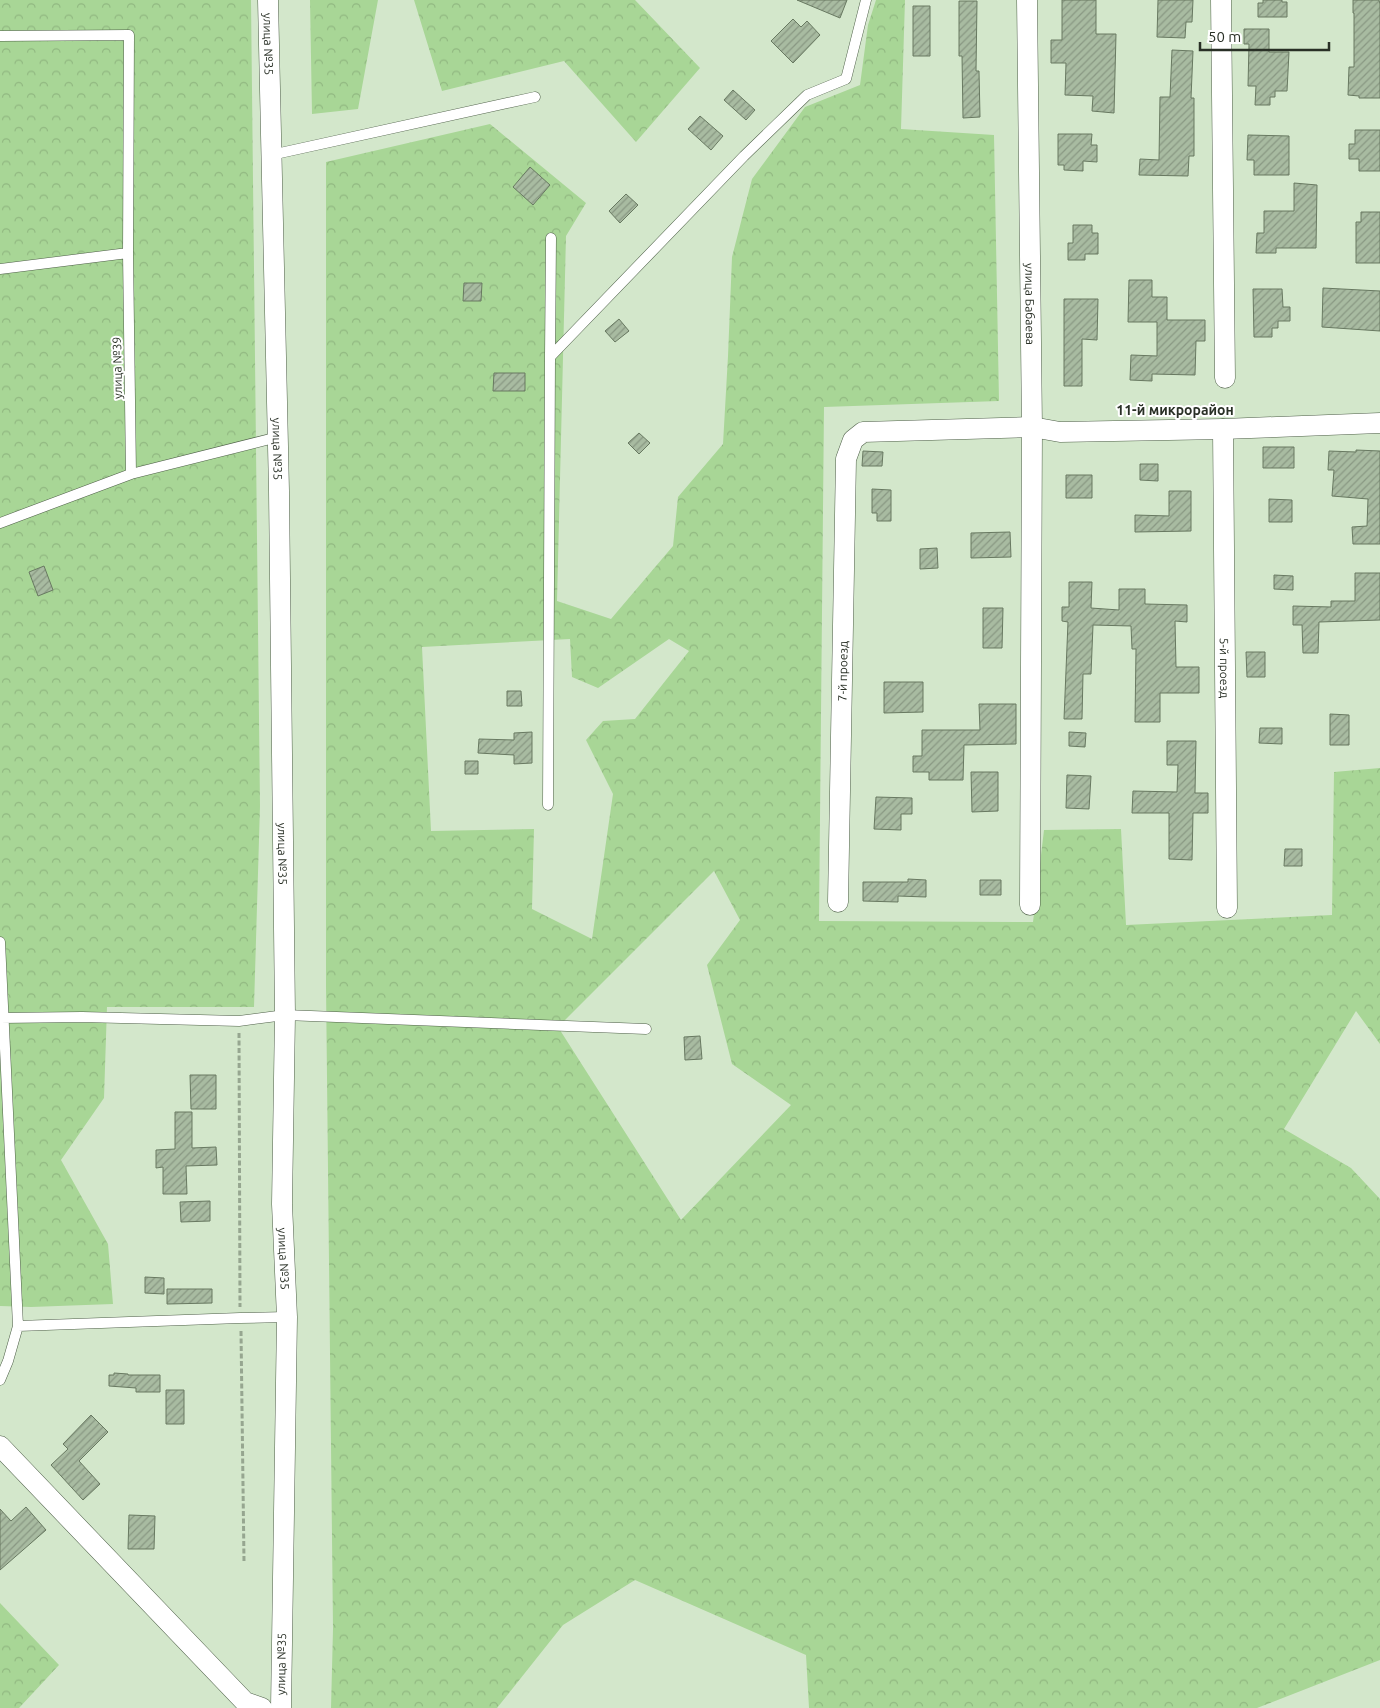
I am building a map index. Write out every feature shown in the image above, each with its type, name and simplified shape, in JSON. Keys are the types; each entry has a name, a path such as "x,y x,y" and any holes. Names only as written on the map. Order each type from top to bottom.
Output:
{"street":[{"name":"улица №35","path":"268,0 278,437 285,1015 282,1204 287,1318 281,1708"},
{"name":"улица Бабаева","path":"1027,0 1032,427 1030,905"},
{"path":"1221,0 1225,378"},
{"path":"1032,427 1060,432 1223,429 1380,423"},
{"name":"7-й проезд","path":"838,902 846,459 853,440 863,432 1032,427"},
{"name":"5-й проезд","path":"1223,429 1227,908"},
{"path":"0,1446 245,1702 262,1708"}],"lane":[{"path":"550,357 744,156 807,95 846,79 866,0"},
{"name":"улица №39","path":"0,36 129,35 130,474"},
{"path":"271,155 535,97"},
{"path":"548,805 552,238"},
{"path":"0,269 128,252"},
{"path":"0,523 130,474 278,437"},
{"path":"0,942 2,1018 18,1326 8,1361 0,1380"},
{"path":"2,1018 82,1017 239,1021 285,1015 646,1029"},
{"path":"18,1326 287,1318"}],"path":[{"path":"239,1021 240,1318 244,1562"}],"green space":[{"path":"0,0 251,0 260,806 254,1007 107,1007 104,1098 61,1160 108,1244 113,1304 31,1307 0,1306"},
{"path":"310,0 378,0 358,109 312,114"},
{"path":"414,0 635,0 700,68 636,142 564,61 442,91"},
{"path":"876,0 905,0 901,129 994,135 999,401 824,407 819,921 1033,922 1044,830 1121,829 1126,925 1332,915 1334,772 1380,768 1380,1044 1356,1011 1284,1129 1351,1168 1380,1199 1380,1660 1257,1708 809,1708 806,1655 635,1580 563,1625 497,1708 331,1708 333,1629 326,986 326,162 490,124 586,203 566,236 557,601 611,619 673,546 678,497 723,444 732,257 752,179 805,107 860,85 868,25","holes":["570,639 572,677 598,688 669,639 689,651 635,719 603,721 586,740 613,794 592,939 532,909 534,829 431,831 422,647","714,871 740,920 707,965 732,1064 791,1105 681,1220 558,1027"]},
{"path":"0,1603 59,1665 19,1708 0,1708"}],"building":[{"path":"797,0 847,0 840,18"},
{"path":"1062,0 1096,0 1096,34 1116,34 1114,113 1092,111 1093,96 1065,95 1066,63 1051,63 1051,40 1062,40"},
{"path":"1158,0 1193,0 1192,22 1186,22 1185,38 1157,37"},
{"path":"1263,0 1282,0 1282,2 1287,2 1287,17 1258,17 1258,3 1263,3"},
{"path":"1353,0 1379,0 1380,98 1359,98 1359,96 1348,95 1349,67 1354,67"},
{"path":"959,1 977,1 976,71 979,71 980,117 963,118 962,56 959,56"},
{"path":"913,6 930,6 930,56 913,56"},
{"path":"793,19 801,27 807,21 820,35 793,63 771,41"},
{"path":"1244,29 1269,29 1269,52 1289,52 1287,91 1275,91 1275,97 1270,97 1270,105 1255,105 1256,86 1248,86 1249,44 1244,44"},
{"path":"1172,50 1193,51 1191,98 1194,98 1194,156 1189,156 1188,176 1139,175 1140,159 1159,160 1160,97 1170,97"},
{"path":"733,90 755,110 746,120 724,100"},
{"path":"700,116 723,136 711,150 688,129"},
{"path":"1355,130 1380,130 1380,171 1359,171 1359,159 1349,159 1349,144 1355,144"},
{"path":"1058,134 1092,134 1091,145 1097,145 1097,162 1083,161 1083,171 1064,170 1064,165 1058,165"},
{"path":"1248,135 1289,136 1289,175 1254,175 1254,160 1247,160"},
{"path":"530,167 550,185 533,205 513,187"},
{"path":"1294,183 1317,185 1316,248 1276,248 1276,253 1256,253 1257,233 1264,233 1264,211 1294,211"},
{"path":"626,194 638,205 620,223 609,211"},
{"path":"1361,212 1380,212 1380,263 1356,263 1356,222 1361,222"},
{"path":"1073,225 1092,225 1092,233 1098,233 1098,254 1085,254 1085,260 1068,260 1068,243 1073,243"},
{"path":"1129,280 1152,280 1152,297 1167,297 1167,320 1205,320 1205,341 1196,341 1195,375 1152,374 1152,381 1130,380 1131,355 1157,356 1157,322 1128,322"},
{"path":"464,283 482,283 481,301 463,301"},
{"path":"1323,288 1380,291 1380,331 1322,327"},
{"path":"1253,289 1282,289 1283,307 1290,307 1290,321 1278,321 1278,328 1272,328 1272,337 1254,337"},
{"path":"1064,299 1098,299 1097,340 1082,339 1082,386 1064,386"},
{"path":"619,319 629,331 615,342 605,331"},
{"path":"494,373 525,373 525,391 493,391"},
{"path":"639,433 650,443 639,454 628,443"},
{"path":"1263,447 1294,447 1294,468 1263,468"},
{"path":"1356,450 1380,451 1380,544 1353,544 1352,527 1367,526 1368,499 1332,496 1334,470 1328,470 1329,451 1356,452"},
{"path":"863,451 883,452 882,466 862,466"},
{"path":"1140,464 1158,464 1158,481 1140,480"},
{"path":"1066,475 1092,475 1092,498 1066,498"},
{"path":"872,489 891,490 891,521 877,521 877,513 872,513"},
{"path":"1169,491 1191,491 1191,531 1135,532 1135,515 1169,516"},
{"path":"1269,499 1292,500 1292,522 1269,522"},
{"path":"1010,532 1011,557 971,558 971,533"},
{"path":"937,548 938,568 920,569 920,549"},
{"path":"44,566 53,590 38,596 29,572"},
{"path":"1355,573 1380,573 1380,620 1319,622 1318,653 1303,653 1302,625 1293,625 1293,606 1331,607 1331,601 1355,601"},
{"path":"1274,575 1293,576 1293,590 1274,589"},
{"path":"1069,582 1092,582 1091,608 1119,610 1119,589 1145,589 1145,604 1187,605 1187,622 1175,621 1176,667 1199,667 1199,693 1160,693 1160,722 1135,722 1136,649 1132,649 1131,626 1093,625 1091,674 1083,674 1082,719 1064,719 1068,622 1062,621 1062,607 1069,607"},
{"path":"983,608 1003,608 1002,648 983,648"},
{"path":"1246,652 1265,652 1265,677 1247,677"},
{"path":"884,682 923,682 923,712 884,713"},
{"path":"507,691 521,691 522,706 507,706"},
{"path":"979,704 1016,704 1016,744 964,745 963,780 929,780 929,772 913,772 913,756 922,756 922,730 980,730"},
{"path":"1330,714 1349,715 1349,745 1330,745"},
{"path":"1260,728 1282,728 1282,744 1259,743"},
{"path":"532,732 532,763 514,764 514,755 478,753 479,739 514,740 514,733"},
{"path":"1069,732 1086,733 1085,747 1069,746"},
{"path":"1167,741 1196,741 1195,793 1208,793 1208,813 1193,813 1192,860 1169,859 1169,813 1132,813 1133,791 1177,792 1178,765 1167,765"},
{"path":"465,761 478,761 478,774 465,774"},
{"path":"971,772 998,772 998,811 972,812"},
{"path":"1067,775 1091,776 1089,809 1066,808"},
{"path":"876,797 912,798 912,814 901,814 901,830 874,829"},
{"path":"1285,849 1302,849 1302,866 1284,866"},
{"path":"908,879 926,880 926,897 898,896 898,902 863,901 863,882 908,882"},
{"path":"980,880 1001,880 1001,895 980,895"},
{"path":"700,1036 702,1059 685,1060 684,1037"},
{"path":"190,1075 216,1075 216,1109 191,1109"},
{"path":"175,1112 192,1112 192,1148 216,1147 217,1165 186,1166 187,1194 163,1194 163,1167 156,1168 156,1150 175,1149"},
{"path":"210,1201 210,1221 181,1222 180,1202"},
{"path":"145,1277 164,1278 164,1294 145,1293"},
{"path":"167,1289 212,1289 212,1303 167,1304"},
{"path":"114,1373 160,1375 160,1392 136,1392 136,1388 109,1386 109,1375 114,1375"},
{"path":"166,1390 184,1390 184,1424 166,1424"},
{"path":"91,1415 108,1432 79,1461 100,1484 83,1500 51,1465 68,1449 63,1444"},
{"path":"26,1507 46,1530 0,1570 0,1509 11,1521"},
{"path":"129,1515 155,1516 154,1549 128,1549"}],"district":[{"name":"11-й микрорайон","path":"1175,410"}]}
